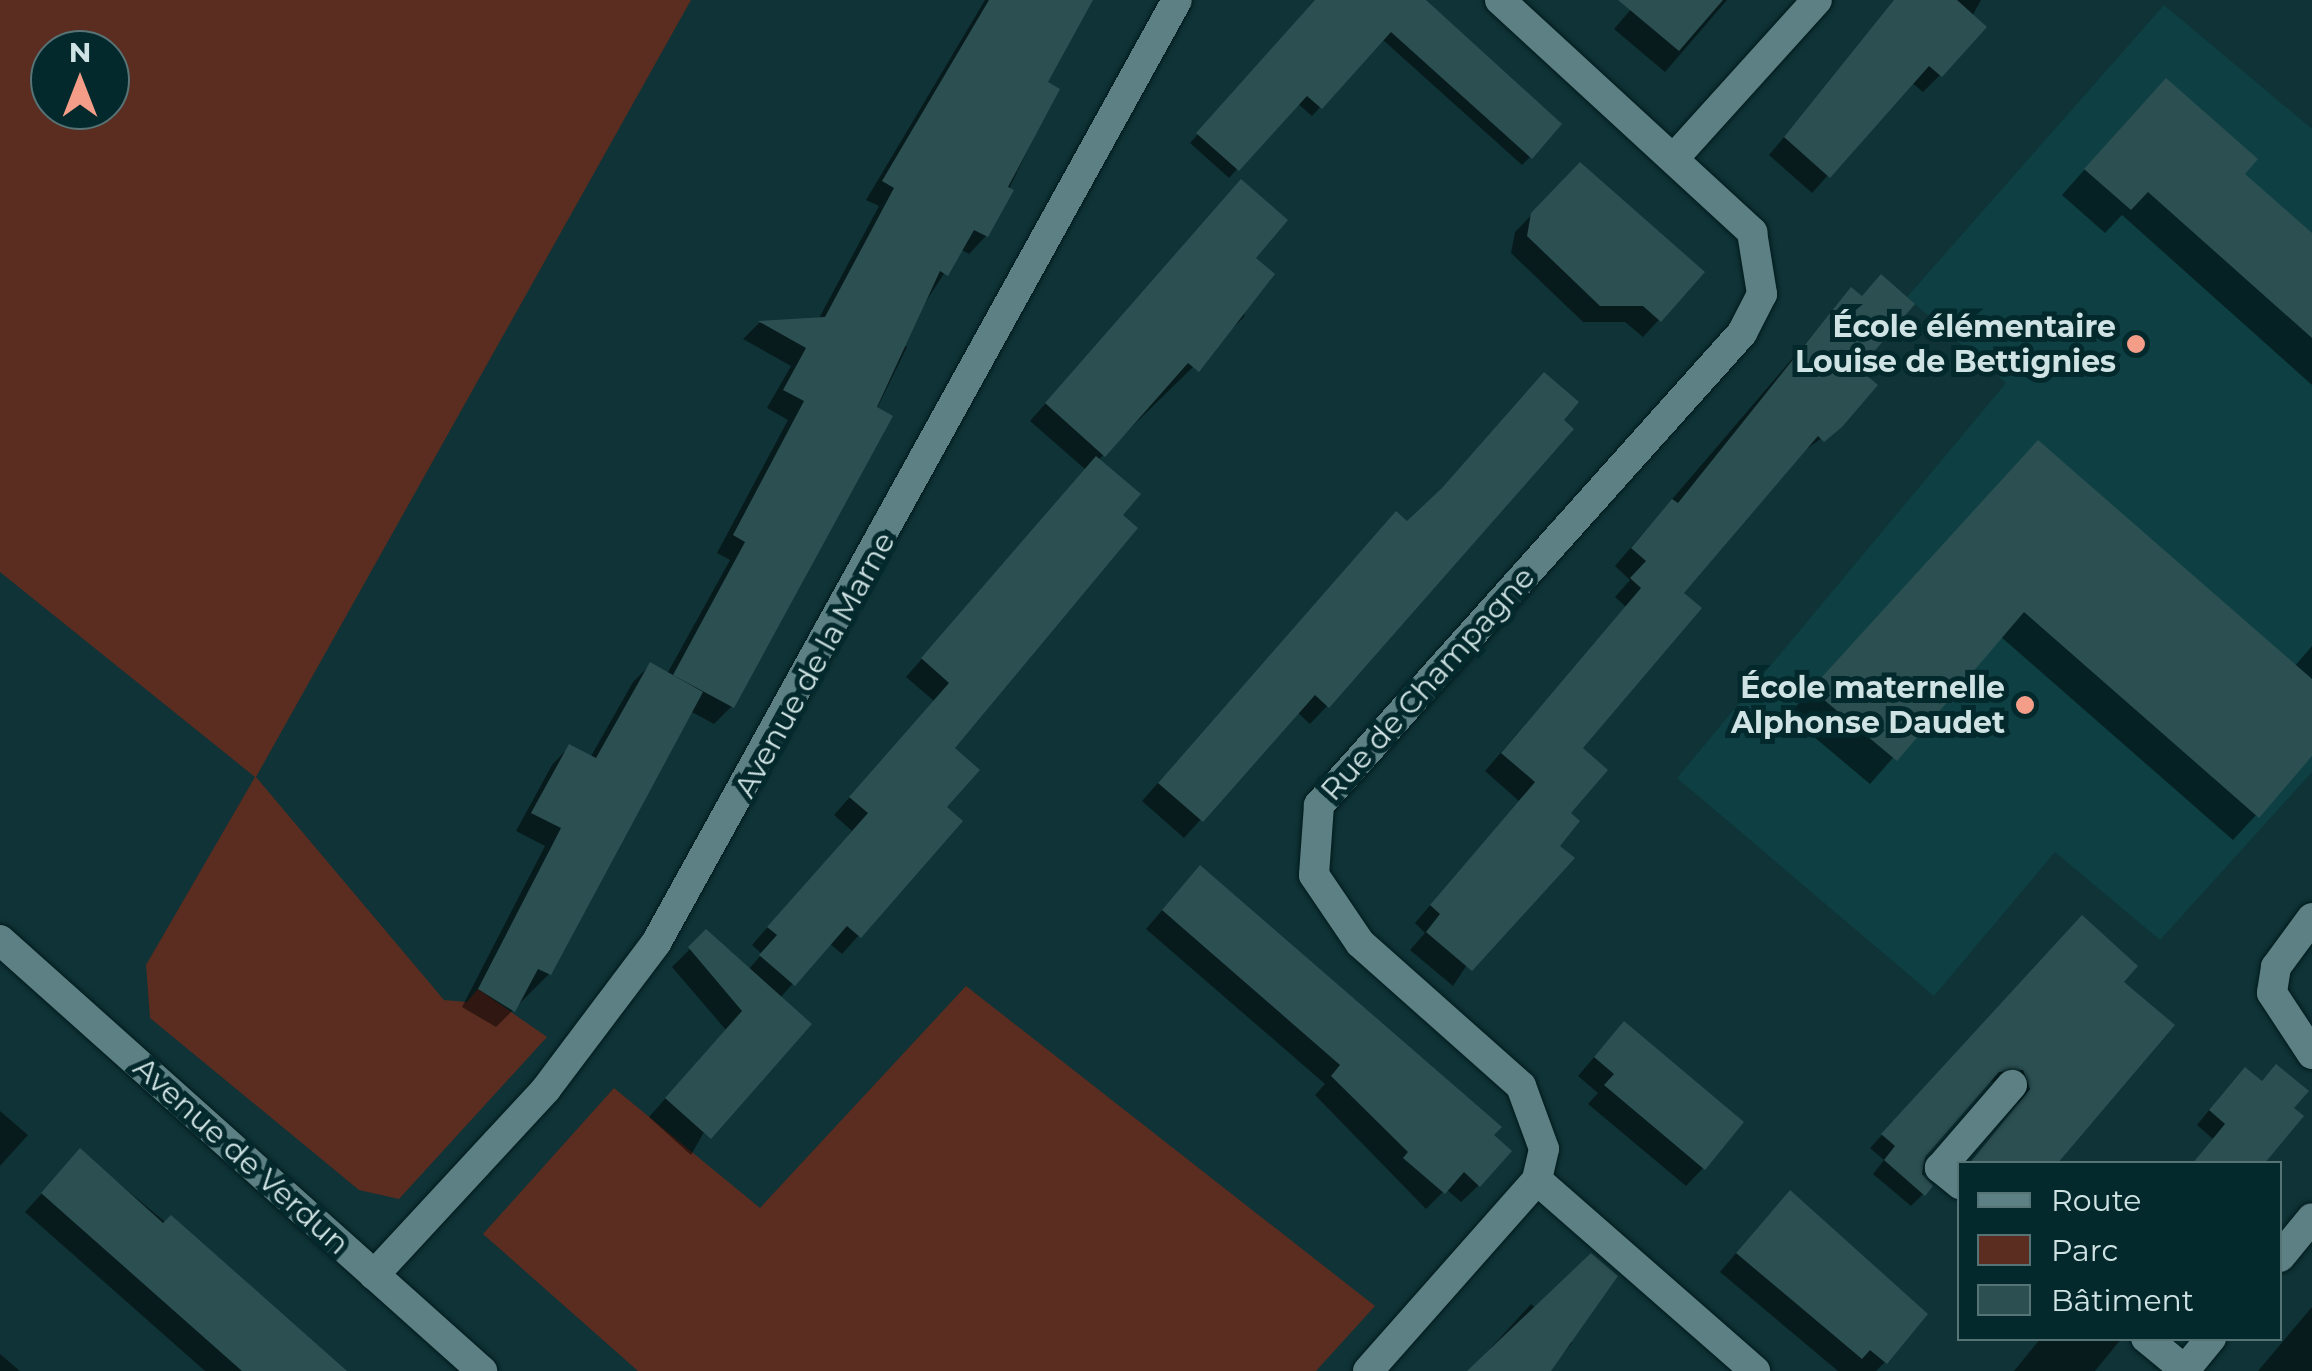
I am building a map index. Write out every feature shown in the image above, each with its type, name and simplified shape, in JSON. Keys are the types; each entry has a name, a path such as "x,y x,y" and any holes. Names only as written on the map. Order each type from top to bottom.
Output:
{"street":[{"name":"Avenue de la Marne","path":"374,1275 546,1089 666,928 1177,0"},
{"name":"Rue de Champagne","path":"1500,0 1676,156 1752,232 1762,294 1742,333 1318,806 1310,845 1332,912 1520,1086 1544,1149 1537,1180"},
{"path":"1676,156 1817,0"},
{"path":"2312,918 2276,967 2272,993 2312,1054"},
{"name":"Avenue de Verdun","path":"0,940 482,1371"},
{"path":"1957,1182 1940,1168 2012,1085"},
{"path":"1368,1371 1537,1180 1755,1371"},
{"path":"2282,1255 2312,1218"},
{"path":"2150,1341 2184,1370 2208,1341"}],"shaded area":[{"name":"École maternelle Alphonse Daudet","path":"2164,5 2312,129 2312,772 2160,940 2055,852 1934,996 1677,778 2006,383 1907,297"}],"green space":[{"path":"0,0 691,0 256,777 444,1000 467,1002 478,989 547,1037 399,1199 359,1190 150,1018 146,965 255,777 0,572"},
{"path":"966,986 1375,1306 1316,1371 638,1371 483,1234 614,1088 760,1208"}],"building":[{"path":"989,0 1093,0 1048,82 1060,89 1008,187 1014,190 988,237 974,230 948,276 940,271 877,407 893,416 734,708 673,675 745,542 733,535 804,401 783,390 806,348 758,321 825,317 894,188 882,181"},
{"path":"1315,0 1426,0 1562,124 1532,159 1391,32 1322,109 1307,96 1239,171 1196,133"},
{"path":"1618,0 1723,0 1679,51"},
{"path":"1894,0 1957,0 1987,27 1942,77 1929,66 1830,178 1784,137"},
{"path":"2166,78 2258,159 2245,174 2312,233 2312,338 2148,192 2131,210 2084,169"},
{"path":"1580,162 1705,272 1661,322 1643,306 1600,306 1527,236 1531,213"},
{"path":"1241,179 1288,220 1256,258 1275,274 1199,372 1188,363 1105,457 1045,403"},
{"path":"1881,274 1915,304 1859,369 1878,385 1842,427 1824,442 1818,436 1684,593 1702,608 1583,748 1608,770 1571,813 1580,821 1560,846 1575,858 1472,971 1426,932 1440,914 1430,905 1535,782 1501,753 1641,588 1630,578 1646,561 1631,548 1672,499 1678,503 1851,287 1862,296"},
{"path":"1544,372 1579,402 1564,420 1574,429 1329,708 1315,695 1203,822 1158,783 1396,511 1407,521 1442,488"},
{"path":"2038,440 2312,679 2312,756 2259,818 2024,612 1897,761 1811,689"},
{"path":"1096,456 1141,494 1123,515 1138,528 955,748 980,770 947,807 963,821 861,938 847,926 795,986 759,955 777,935 767,927 868,813 849,797 949,683 921,658"},
{"path":"650,662 703,692 551,975 538,969 515,1012 478,989 561,828 531,813 569,744 596,758"},
{"path":"1200,865 1502,1127 1494,1135 1512,1151 1480,1187 1464,1172 1445,1194 1403,1158 1408,1152 1331,1076 1340,1065 1162,910"},
{"path":"2082,915 2138,966 2124,982 2175,1025 2060,1161 1971,1161 2030,1089 2023,1070 1999,1072 1925,1157 1922,1174 1933,1186 1925,1196 1884,1160 1895,1146 1881,1134"},
{"path":"706,929 812,1024 711,1139 665,1098 742,1011 688,947"},
{"path":"1624,1021 1744,1122 1705,1170 1604,1085 1614,1074 1594,1057"},
{"path":"2276,1064 2309,1091 2294,1108 2304,1116 2266,1161 2194,1161 2225,1124 2209,1110 2245,1067 2262,1081"},
{"path":"80,1148 163,1223 171,1215 347,1371 242,1371 41,1193"},
{"path":"1790,1190 1928,1314 1887,1364 1870,1350 1862,1359 1736,1253"},
{"path":"1591,1253 1618,1276 1551,1371 1467,1371"}],"place":[{"name":"École élémentaire Louise de Bettignies","path":"2136,344"},
{"name":"École maternelle Alphonse Daudet","path":"2025,705"}]}
